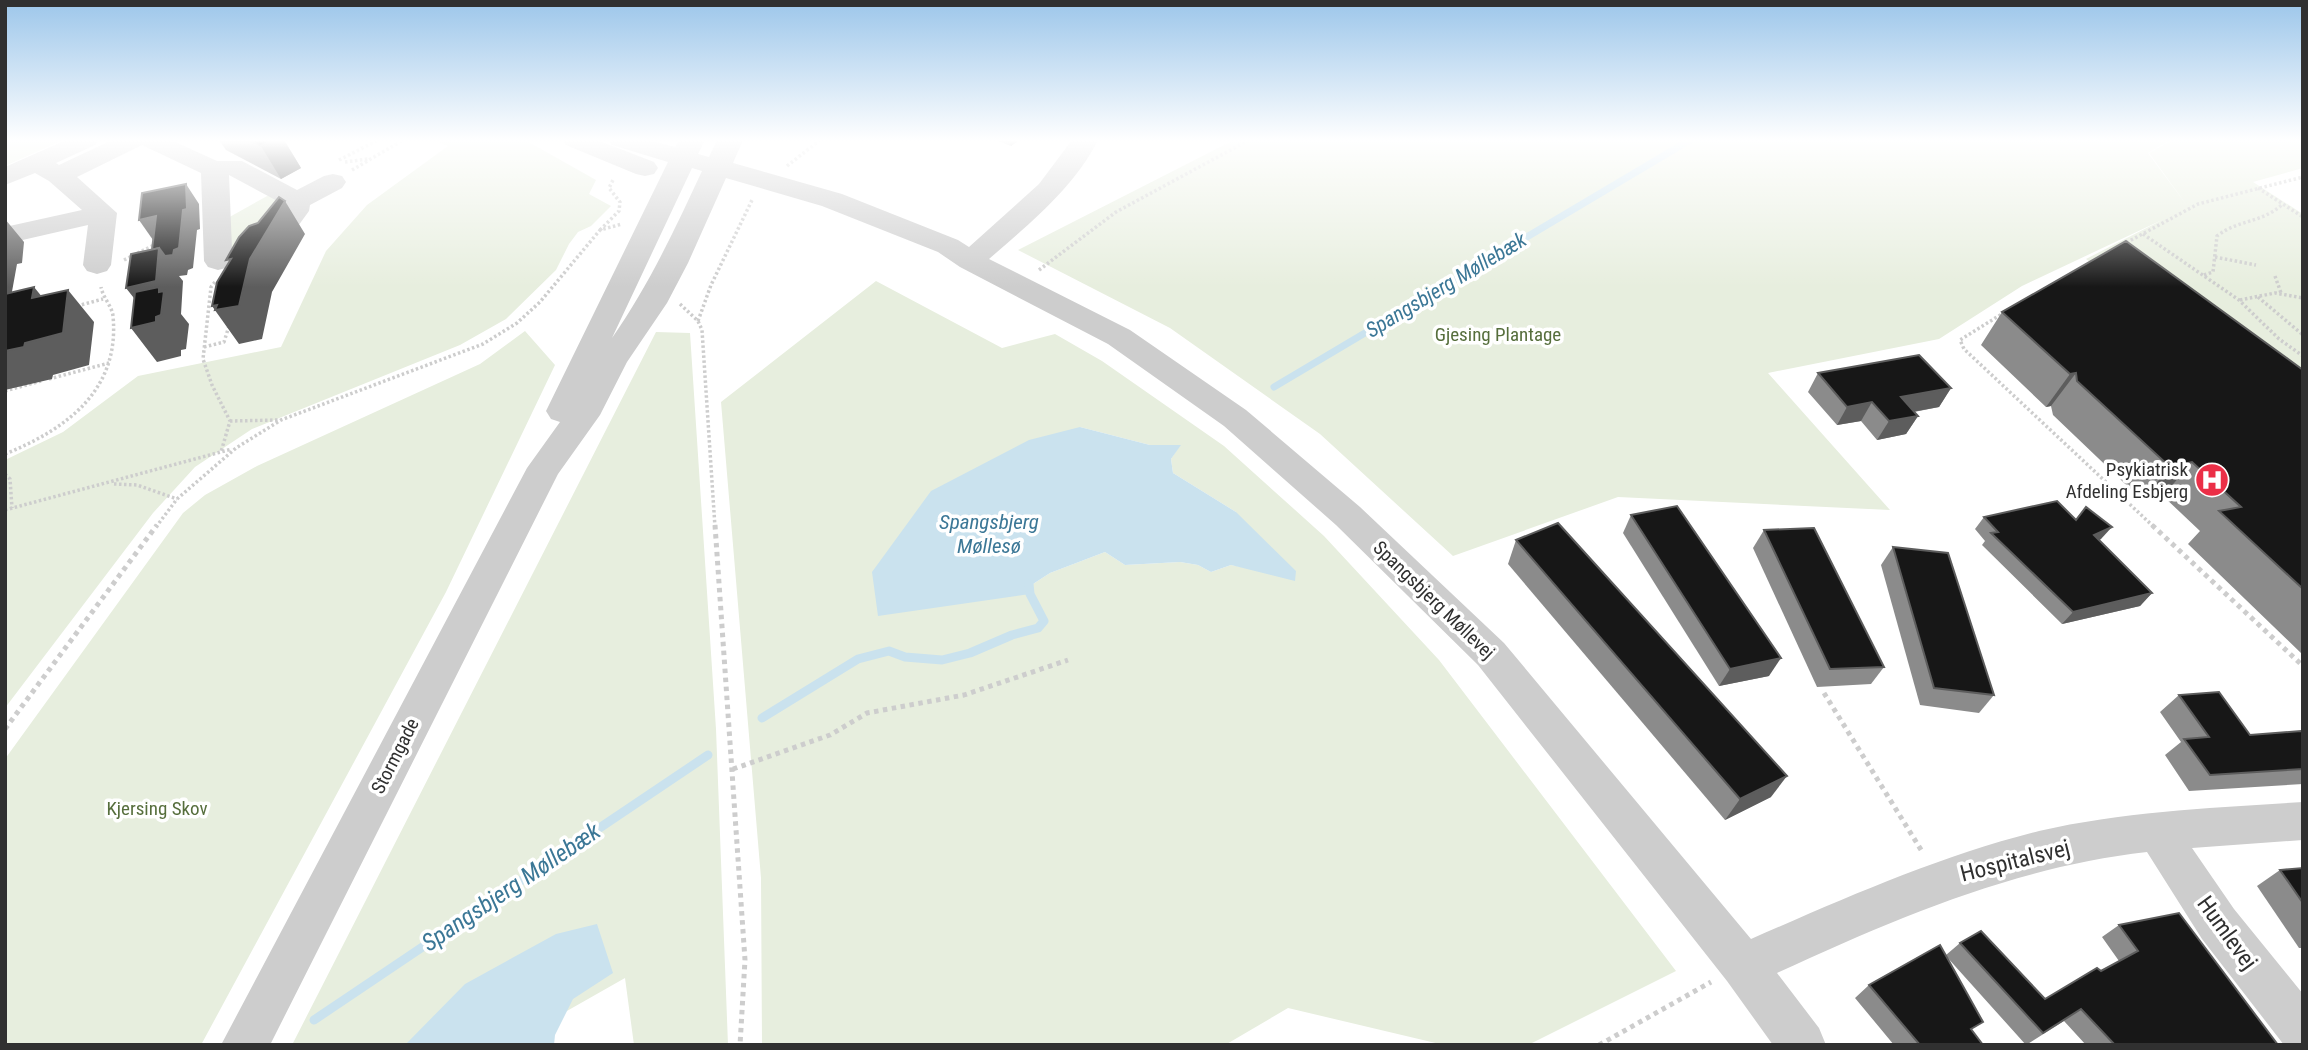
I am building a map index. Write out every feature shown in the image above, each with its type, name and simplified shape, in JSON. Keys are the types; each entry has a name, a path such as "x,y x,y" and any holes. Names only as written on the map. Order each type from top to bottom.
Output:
{"street":[{"path":"72,189 103,214"},
{"path":"215,189 218,261 267,249 295,211 297,201 312,189"},
{"path":"274,189 297,201"},
{"name":"Stormgade","path":"544,468 565,401 683,189"},
{"name":"Stormgade","path":"245,1045 544,468 589,407 608,371 605,355 685,189"},
{"name":"Spangsbjerg Møllevej","path":"724,189 736,198 760,192 832,200 948,246 970,261 1119,337 1234,418 1348,516 1491,654 1743,965 1802,1045"},
{"path":"970,261 1034,205 1048,189"},
{"path":"5,236 103,214"},
{"path":"98,268 103,214"},
{"name":"Hospitalsvej","path":"1743,965 1940,880 2041,851 2157,831 2303,821"},
{"name":"Humlevej","path":"2157,831 2218,924 2303,1031"}],"path":[{"path":"5,729 177,499 236,448 281,420 483,344 517,323 540,302 619,211 620,202 610,189"},
{"path":"740,1045 745,960 702,330 698,321 711,285 763,189"},
{"path":"1038,271 1116,212 1158,189"},
{"path":"2119,247 2198,204 2253,189"},
{"path":"2259,189 2303,217"},
{"path":"2203,275 2213,272 2217,236 2240,222 2265,218 2283,204"},
{"path":"600,230 627,222"},
{"path":"2143,234 2239,300 2279,339 2303,356"},
{"path":"5,454 53,430 80,407 103,380 109,363 113,313 103,299 98,268 156,245"},
{"path":"2215,257 2256,265"},
{"path":"221,452 230,421 212,385 203,359 211,287 230,258"},
{"path":"2275,276 2281,294"},
{"path":"2239,300 2281,294 2303,298"},
{"path":"2258,297 2303,335"},
{"path":"66,309 103,299"},
{"path":"209,304 223,301"},
{"path":"2014,307 1967,334 1960,340 1964,349 2303,666"},
{"path":"204,346 225,342 230,321"},
{"path":"5,391 109,363"},
{"path":"230,421 281,420"},
{"path":"5,510 236,448"},
{"path":"5,474 10,479 12,508"},
{"path":"109,484 136,485 177,499"},
{"path":"733,769 830,735 866,713 964,695 1068,660"},
{"path":"1824,693 1940,880"},
{"path":"1599,1045 1743,965"}],"green space":[{"path":"389,189 592,189 589,194 611,206 591,226 578,232 556,270 506,319 460,345 252,429 195,467 153,513 5,708 5,460 63,432 138,376 281,347 326,251 367,205"},
{"name":"Gjesing Plantage","path":"1138,189 2175,189 2188,207 2175,189 2264,189 2303,214 2303,420 2086,259 2164,219 2022,286 1939,339 1768,373 1890,510 1618,497 1453,556 1320,434 1170,328 1018,250"},
{"path":"269,195 285,206 238,252 224,246 226,219"},
{"path":"876,281 1002,348 1055,334 1102,361 1224,446 1324,536 1439,660 1676,971 1528,1045 1444,1045 1288,1008 1225,1045 762,1045 761,878 721,402","holes":["1080,427 1150,445 1180,445 1171,459 1173,473 1236,512 1247,568 1231,565 1211,572 1198,565 1180,562 1125,565 1105,552 1050,573 1033,584"]},
{"name":"Kjersing Skov","path":"525,331 555,365 446,592 201,1045 5,1045 5,759 183,513 205,495 257,466 480,364"},
{"path":"656,332 690,333 716,729 728,1045 634,1045 625,978 507,1045 292,1045"}],"water":[{"name":"Spangsbjerg Møllesø","path":"1080,427 1150,445 1181,445 1171,459 1173,473 1236,512 1296,571 1295,581 1231,565 1211,572 1198,565 1180,562 1125,565 1105,552 1050,573 1033,584 1030,594 878,616 872,572 931,491 1029,440"},
{"path":"597,924 613,973 573,999 555,1035 554,1045 405,1045 465,984 556,934"}],"building":[{"path":"162,189 186,189 187,209 183,210 179,248 174,250 173,255 165,256 159,248 152,250 156,216 139,220 142,193"},
{"path":"279,197 285,201 250,259 239,306 215,310 217,305 212,306 217,282 231,259 226,260 239,237 249,226 258,223"},
{"path":"2126,241 2303,370 2303,589 2219,511 2241,507 2192,462 2170,467 2077,381 2076,373 2070,374 2002,312"},
{"path":"159,248 156,281 126,288 131,254"},
{"path":"34,287 32,298 68,290 63,333 5,351 5,294"},
{"path":"159,287 159,292 164,291 161,315 156,317 156,322 131,328 135,292"},
{"path":"1919,355 1951,388 1901,397 1918,416 1889,421 1872,402 1847,407 1818,373"},
{"path":"2057,501 2076,520 2086,507 2112,527 2094,535 2152,593 2073,612 1991,533 1998,532 1984,517"},
{"path":"1677,506 1781,658 1730,669 1631,515"},
{"path":"1558,523 1787,776 1740,799 1516,540"},
{"path":"1814,528 1884,667 1830,669 1764,530"},
{"path":"1893,547 1948,553 1994,695 1934,688"},
{"path":"2219,692 2250,735 2303,732 2303,769 2210,775 2184,739 2209,737 2179,695"},
{"path":"2303,868 2303,903 2280,870"},
{"path":"2179,913 2278,1045 2115,1045 2081,1009 2043,1033 1960,943 1981,931 2045,999 2097,968 2101,971 2138,951 2119,925"},
{"path":"1940,945 1983,1022 1971,1029 1983,1045 1920,1045 1869,985"}],"waterway":[{"name":"Spangsbjerg Møllebæk","path":"1274,387 1607,189"},
{"name":"Spangsbjerg Møllebæk","path":"762,718 858,659 889,651 905,657 942,660 970,653 1012,635 1038,628 1044,621 1030,594 1029,584"},
{"name":"Spangsbjerg Møllebæk","path":"314,1020 708,755"}],"place":[{"name":"Psykiatrisk Afdeling Esbjerg","path":"2212,480"}]}
